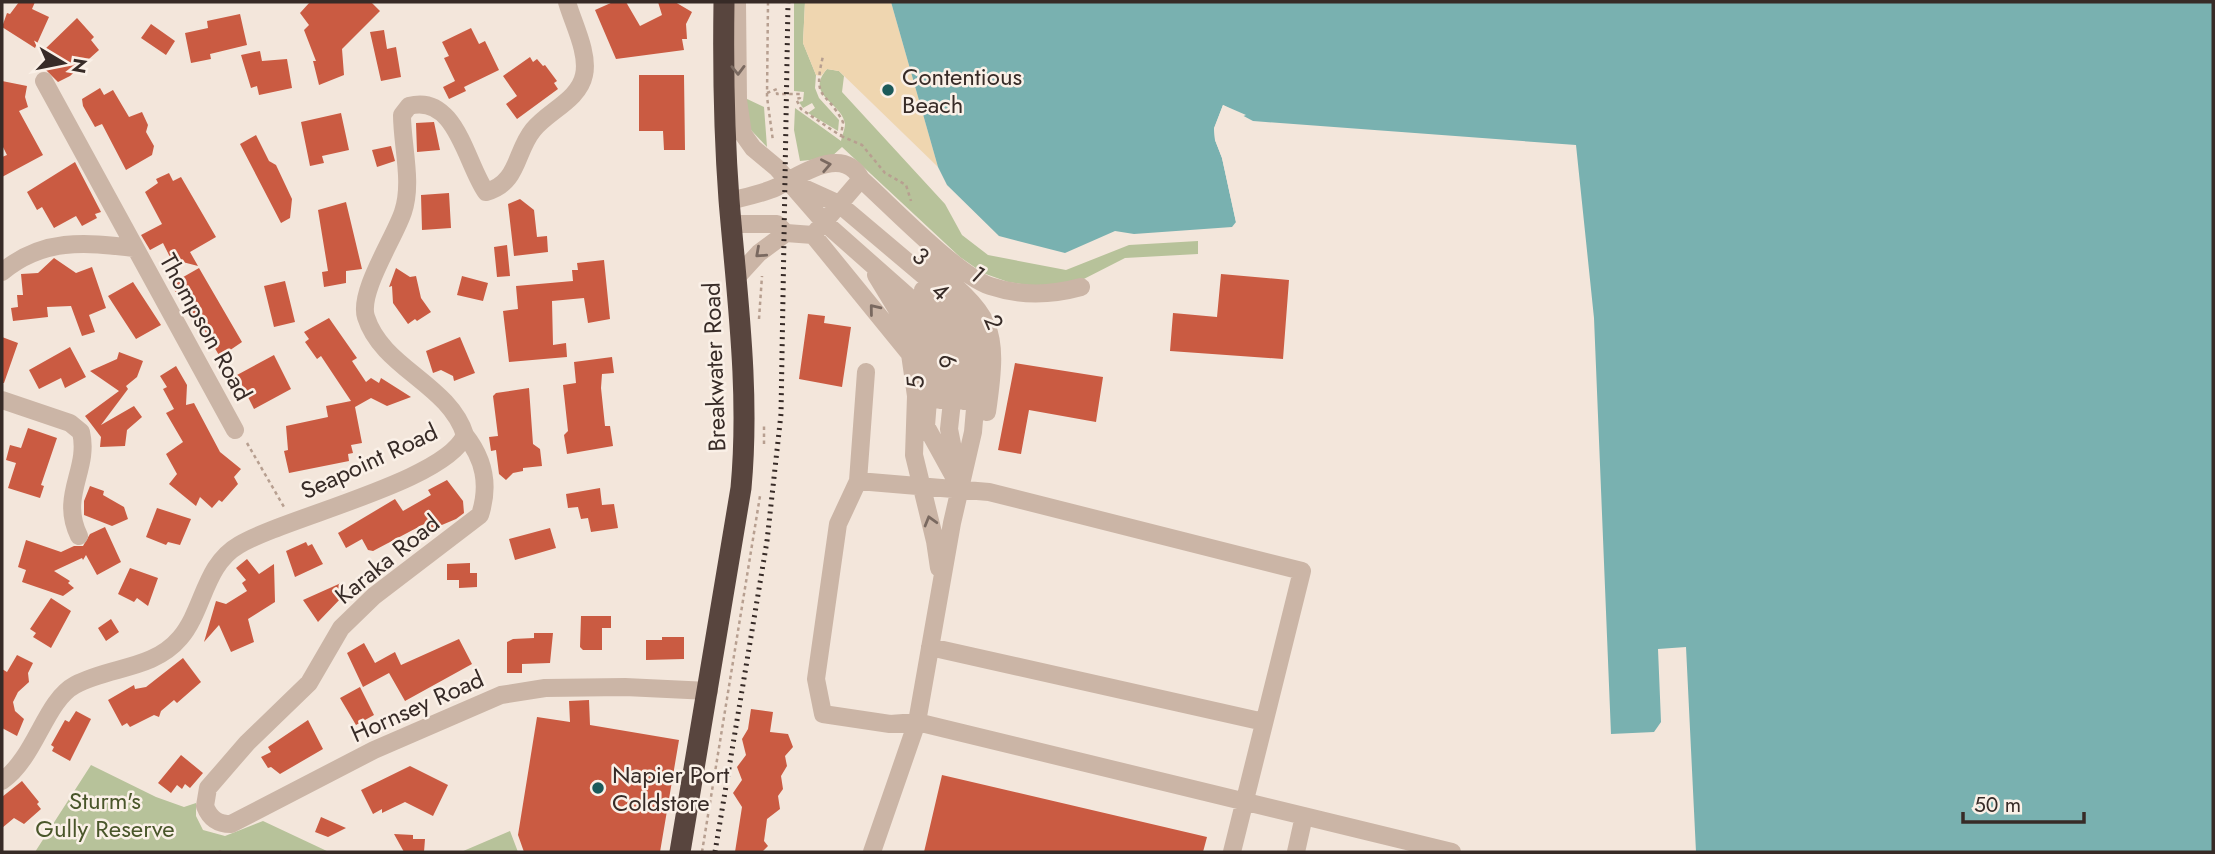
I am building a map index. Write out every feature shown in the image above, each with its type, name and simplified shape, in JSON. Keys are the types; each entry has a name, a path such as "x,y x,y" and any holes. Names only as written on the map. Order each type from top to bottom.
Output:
{"highway":[{"name":"Breakwater Road","path":"680,852 709,691 741,488 747,432 729,201 723,76 724,2"}],"street":[{"name":"Seapoint Road","path":"2,780 22,762 52,710 74,685 152,659 169,648 187,629 210,579 225,555 239,545 426,467 452,453 464,435 453,409 389,353 366,318 368,292 404,209 407,191 401,115 409,106 421,104 442,112 453,124 476,178 486,192 500,188 511,175 535,127 579,89 585,61 567,2"},
{"name":"4","path":"737,2 738,100 743,134 786,180 831,214 863,256 928,311 944,336 950,351 954,383 949,429 960,487"},
{"name":"Thompson Road","path":"44,81 134,248 240,435"},
{"path":"729,201 776,187 810,169 839,163 855,167 861,179 942,252 988,286 1038,293 1081,287"},
{"path":"737,277 759,253 786,233 831,214 861,179"},
{"name":"1","path":"786,180 831,214 958,288 974,303 990,327 993,365 984,434 960,487"},
{"path":"831,214 910,354 916,396 914,455 936,541 941,589"},
{"name":"3","path":"831,214 938,304 958,328 963,345 966,384 960,487"},
{"path":"732,225 777,224 786,233"},
{"name":"Thompson Road","path":"2,272 27,254 60,244 134,248"},
{"name":"5","path":"863,256 886,288 922,323 931,338 937,355 941,387 938,428 960,487"},
{"path":"866,372 858,481 838,524 816,679 823,714 890,724 917,722 1304,816 1380,844 1445,851"},
{"path":"2,400 70,423 81,432 83,452 71,504 71,514 79,537"},
{"name":"Karaka Road","path":"207,812 205,800 208,788 247,743 309,683 341,628 374,596 480,515 484,488 482,461 464,435"},
{"path":"858,481 960,487 1302,571 1232,852"},
{"path":"872,852 917,722 960,487"},
{"path":"930,647 1264,722"},
{"name":"Hornsey Road","path":"207,812 218,823 231,824 374,750 501,695 545,688 625,687 709,691"},
{"path":"1296,852 1304,816"}],"path":[{"path":"768,2 767,93 773,147"},
{"path":"823,56 818,81 819,92 843,122 841,136"},
{"path":"767,93 777,89 777,94 800,94 800,99 796,99 800,109 841,136 862,145 885,173 906,185 913,209"},
{"path":"240,435 292,523"}],"green space":[{"path":"794,2 805,2 803,43 816,75 815,88 819,98 839,120 838,131 808,113 815,108 812,103 803,108 799,102 803,101 804,92 794,91"},
{"path":"827,69 839,71 844,76 842,92 945,204 962,235 988,255 1066,270 1129,245 1198,241 1198,254 1125,258 1074,284 1035,286 1008,282 983,273 960,257 842,147 830,158 800,161 794,130 795,108 841,141 845,124 842,116 826,98 820,86 821,78"},
{"path":"745,98 764,107 767,147 749,128"},
{"name":"Sturm's Gully Reserve","path":"91,765 156,797 184,807 196,803 196,816 203,830 225,836 263,821 329,852 35,852"},
{"path":"510,831 518,852 461,852"}],"sand":[{"name":"Contentious Beach","path":"805,2 891,2 938,167 839,71 827,69 821,76 816,75 803,43"}],"water":[{"path":"891,2 2213,2 2213,852 1696,852 1686,647 1658,649 1661,722 1654,732 1611,734 1594,318 1576,145 1253,121 1223,105 1214,129 1236,222 1232,227 1134,234 1115,231 1065,253 999,236 947,185 938,167"}],"pier":[{"path":"1223,105 1246,115 1241,117 1225,109 1217,129 1239,222 1237,227 1222,158 1215,140 1214,128"}],"building":[{"path":"19,2 35,2 32,9 49,17 35,48 2,27 7,13 10,14"},
{"path":"310,2 371,2 380,11 342,49 344,75 319,85 313,61 316,61 304,30 309,25 300,13"},
{"path":"613,2 626,2 640,26 662,15 658,2 675,2 692,12 686,24 687,39 682,39 684,50 616,59 595,10"},
{"path":"240,14 247,45 210,54 211,59 191,63 185,33 208,28 207,21"},
{"path":"77,18 94,37 91,40 99,50 70,76 58,82 46,70 42,52"},
{"path":"151,24 175,41 166,55 141,38"},
{"path":"471,28 479,44 485,41 499,70 464,87 466,91 449,99 443,87 455,81 444,58 449,56 442,42"},
{"path":"384,30 387,49 396,47 401,77 381,81 370,32"},
{"path":"260,51 262,61 287,59 292,88 259,95 257,86 251,88 241,55"},
{"path":"530,57 533,62 537,59 545,65 557,81 554,83 558,89 517,119 506,104 517,96 503,76"},
{"path":"639,75 684,75 685,150 664,150 663,131 639,131"},
{"path":"2,81 27,86 25,97 28,107 19,111 43,155 2,177 2,157 7,155 2,145"},
{"path":"100,88 104,95 113,90 129,117 142,112 148,125 146,132 154,146 152,155 126,170 102,124 95,127 83,106 82,99"},
{"path":"341,113 349,150 322,156 324,163 310,166 301,122"},
{"path":"434,122 440,150 417,152 416,123"},
{"path":"256,135 269,161 276,165 292,199 290,218 281,223 240,144"},
{"path":"391,146 395,161 377,167 372,150"},
{"path":"75,162 101,212 95,214 97,218 82,226 76,216 54,228 42,207 37,210 27,192"},
{"path":"169,173 173,181 181,177 216,237 190,252 198,266 171,259 163,243 150,250 141,235 162,224 145,192 158,183 156,179"},
{"path":"449,193 451,228 422,230 421,195"},
{"path":"520,199 534,210 537,237 547,236 548,252 514,256 508,204"},
{"path":"346,202 362,269 346,271 346,283 324,287 322,272 328,271 318,210"},
{"path":"507,245 510,276 497,277 494,247"},
{"path":"54,258 76,273 92,267 106,308 89,315 95,332 82,336 71,306 47,307 48,317 13,321 11,308 18,307 17,295 23,295 21,274 38,273"},
{"path":"604,260 610,319 588,323 584,298 552,301 553,345 566,343 567,357 509,362 503,311 518,309 516,286 573,281 572,270 578,270 577,263"},
{"path":"199,268 242,342 220,357 202,326 197,329 171,284"},
{"path":"396,268 410,277 416,276 421,298 431,312 408,324 393,303 392,286 389,287"},
{"path":"1221,274 1289,280 1283,359 1170,351 1173,313 1217,317"},
{"path":"462,276 488,283 483,301 457,295"},
{"path":"285,281 295,322 274,327 264,286"},
{"path":"133,282 161,325 136,339 108,296"},
{"path":"808,314 825,316 824,323 851,327 842,387 799,379"},
{"path":"329,318 357,358 352,361 366,382 371,378 379,383 381,378 411,397 387,406 371,398 355,407 362,443 351,445 353,453 348,454 349,461 289,473 284,451 288,450 286,426 328,417 326,406 351,401 321,356 317,359 305,342 309,339 304,332"},
{"path":"2,337 18,343 4,383 2,383"},
{"path":"460,337 475,373 454,381 453,376 441,370 433,373 426,351"},
{"path":"70,347 86,377 65,388 61,378 39,389 29,370"},
{"path":"119,352 143,361 137,377 126,386 128,389 101,425 134,406 142,417 127,430 125,446 100,447 101,437 85,416 119,391 90,371 117,359"},
{"path":"274,355 291,389 254,409 237,375"},
{"path":"612,357 614,373 602,374 601,388 605,426 610,426 613,446 567,454 564,435 568,431 563,385 576,383 574,362"},
{"path":"1015,363 1103,377 1096,422 1029,410 1021,454 998,450"},
{"path":"176,366 187,385 186,405 194,403 220,452 241,469 234,477 238,484 222,502 219,500 212,508 200,497 196,506 169,484 177,474 166,454 183,442 166,413 174,409 163,389 167,387 160,376"},
{"path":"529,388 533,444 540,449 542,466 523,468 523,471 513,473 506,480 499,474 496,450 491,451 489,437 498,436 493,396 496,393"},
{"path":"28,428 57,438 41,485 44,486 40,498 8,488 16,463 6,460 10,445 21,448"},
{"path":"447,480 463,501 464,513 456,519 430,530 426,523 373,551 368,550 362,539 346,548 338,533 395,499 403,511 431,495 428,490"},
{"path":"90,486 104,491 103,495 124,507 128,519 112,526 84,515 84,501"},
{"path":"600,488 602,505 614,504 618,528 591,532 588,518 581,519 578,507 568,508 566,494"},
{"path":"157,508 191,519 180,545 168,542 166,545 146,537"},
{"path":"105,527 121,562 97,575 86,555 83,560 82,558 54,571 70,581 68,583 74,588 63,596 22,582 26,570 18,567 26,540 61,552 74,546 83,546 90,534"},
{"path":"550,528 556,548 515,560 509,539"},
{"path":"306,542 308,546 312,544 323,564 295,577 286,551"},
{"path":"247,559 259,574 274,564 275,602 248,619 254,642 231,652 219,625 204,642 216,601 226,604 247,591 242,583 246,580 236,568"},
{"path":"470,563 470,573 477,573 477,587 459,588 459,580 447,580 447,564"},
{"path":"130,568 158,578 148,606 137,598 134,602 118,594"},
{"path":"341,583 345,594 318,622 303,600"},
{"path":"51,598 71,611 51,648 33,637 36,633 30,629"},
{"path":"581,616 611,616 611,628 602,628 602,650 583,650 580,647"},
{"path":"111,619 119,632 106,641 98,628"},
{"path":"534,633 553,633 550,663 522,664 522,673 507,673 507,642 534,638"},
{"path":"662,637 684,637 684,659 646,660 646,640 662,640"},
{"path":"459,639 472,664 405,701 389,673 363,687 347,653 364,643 375,663 395,652 401,665"},
{"path":"17,655 33,663 28,673 29,682 18,692 13,702 15,711 24,719 17,736 2,728 2,669 7,672"},
{"path":"183,658 201,682 177,703 174,700 161,711 159,717 154,715 130,727 127,723 122,726 108,700 134,685 135,689 146,687"},
{"path":"360,687 374,715 356,725 340,698"},
{"name":"Napier Port Coldstore","path":"589,700 590,725 679,740 660,852 524,852 518,835 537,717 570,722 569,701"},
{"path":"751,709 773,712 770,732 788,734 793,747 785,756 787,766 781,776 783,789 778,796 780,809 767,819 764,841 768,846 762,852 735,852 742,807 733,793 742,780 737,767 746,755 742,739 748,729"},
{"path":"76,711 91,719 70,761 52,751 54,747 51,745 65,720 69,722"},
{"path":"308,720 323,749 280,774 271,767 268,768 261,757 271,752 268,747"},
{"path":"181,755 203,773 190,788 185,784 182,789 177,785 171,793 158,783"},
{"path":"410,766 448,785 433,816 405,802 382,813 382,809 373,814 361,790"},
{"path":"942,775 1207,837 1203,852 924,852"},
{"path":"22,781 39,802 37,804 41,809 24,824 14,818 2,828 2,797"},
{"path":"321,817 346,828 328,837 315,832"},
{"path":"394,834 425,839 424,852 404,852"}],"railway":[{"path":"715,852 767,541 781,414 788,2"}],"place":[{"name":"Contentious Beach","path":"888,90"},
{"name":"Napier Port Coldstore","path":"598,788"}]}
